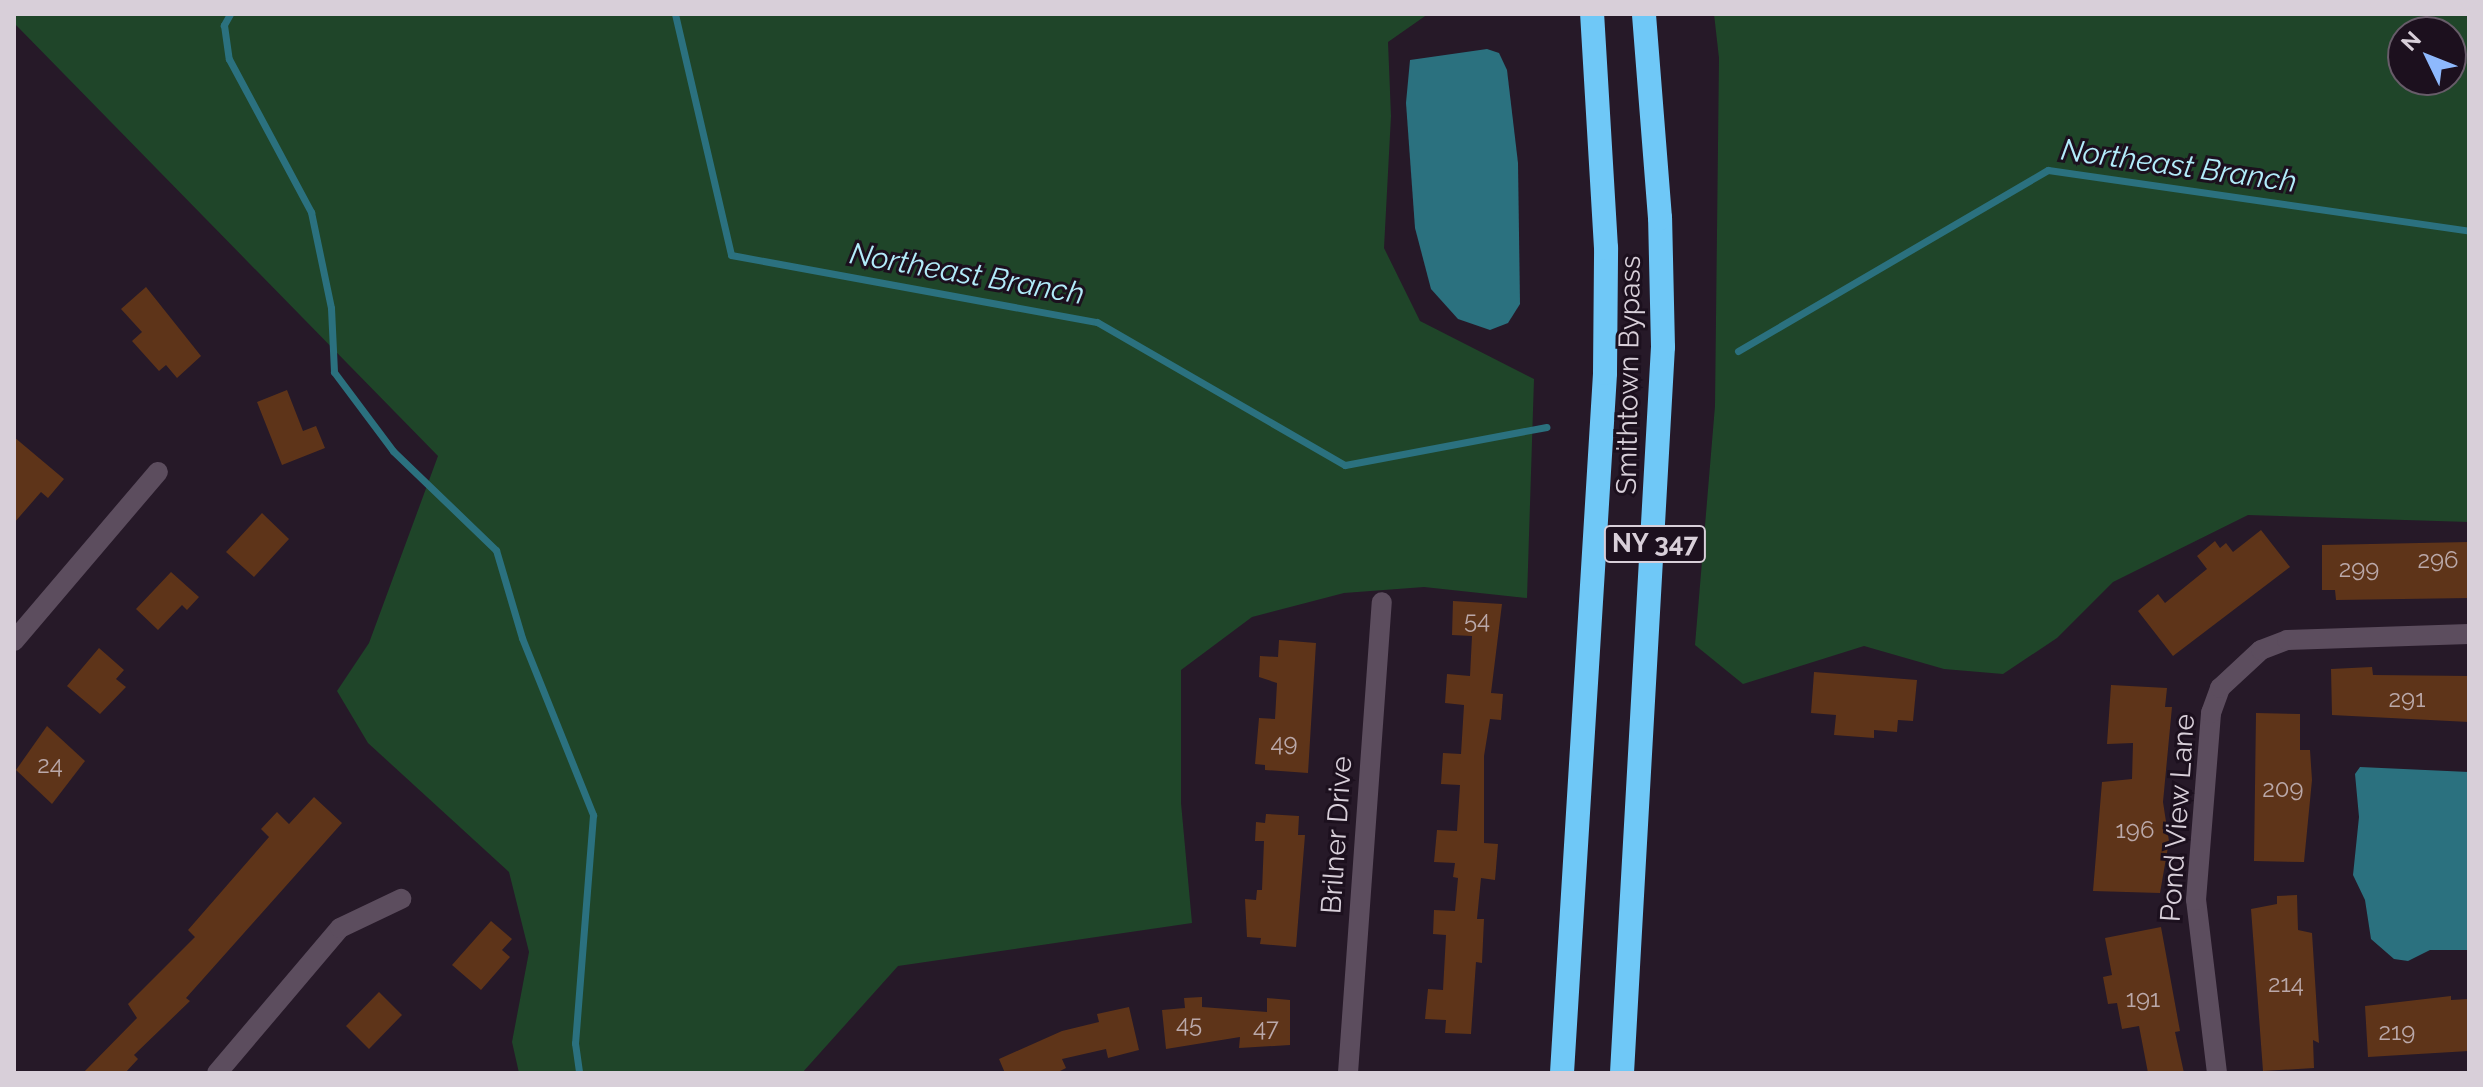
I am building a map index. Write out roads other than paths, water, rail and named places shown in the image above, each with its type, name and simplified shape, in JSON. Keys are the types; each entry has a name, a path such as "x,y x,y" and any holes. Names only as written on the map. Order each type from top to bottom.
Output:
{"highway":[{"name":"Smithtown Bypass","path":"1562,1073 1605,373 1606,248 1592,14"},
{"name":"Smithtown Bypass","path":"1622,1073 1663,347 1660,218 1644,14"}],"street":[{"path":"14,641 158,472"},
{"name":"Brilner Drive","path":"1348,1073 1382,602"},
{"name":"Pond View Lane","path":"2217,1073 2196,900 2211,713 2220,688 2261,650 2287,640 2469,634"},
{"path":"217,1073 340,928 401,899"}],"water":[{"path":"1487,49 1499,53 1507,70 1518,163 1520,304 1508,323 1490,330 1458,319 1431,289 1415,228 1406,103 1410,60"},
{"path":"2360,767 2469,772 2469,950 2430,950 2408,961 2394,959 2371,939 2365,900 2353,875 2359,817 2355,774"}],"waterway":[{"path":"230,14 224,25 229,59 311,212 331,308 334,372 393,451 496,550 522,638 593,815 575,1043 579,1073"},
{"name":"Northeast Branch","path":"675,14 731,255 1097,322 1345,465 1546,427"},
{"name":"Northeast Branch","path":"1738,351 2048,170 2469,231"}]}
